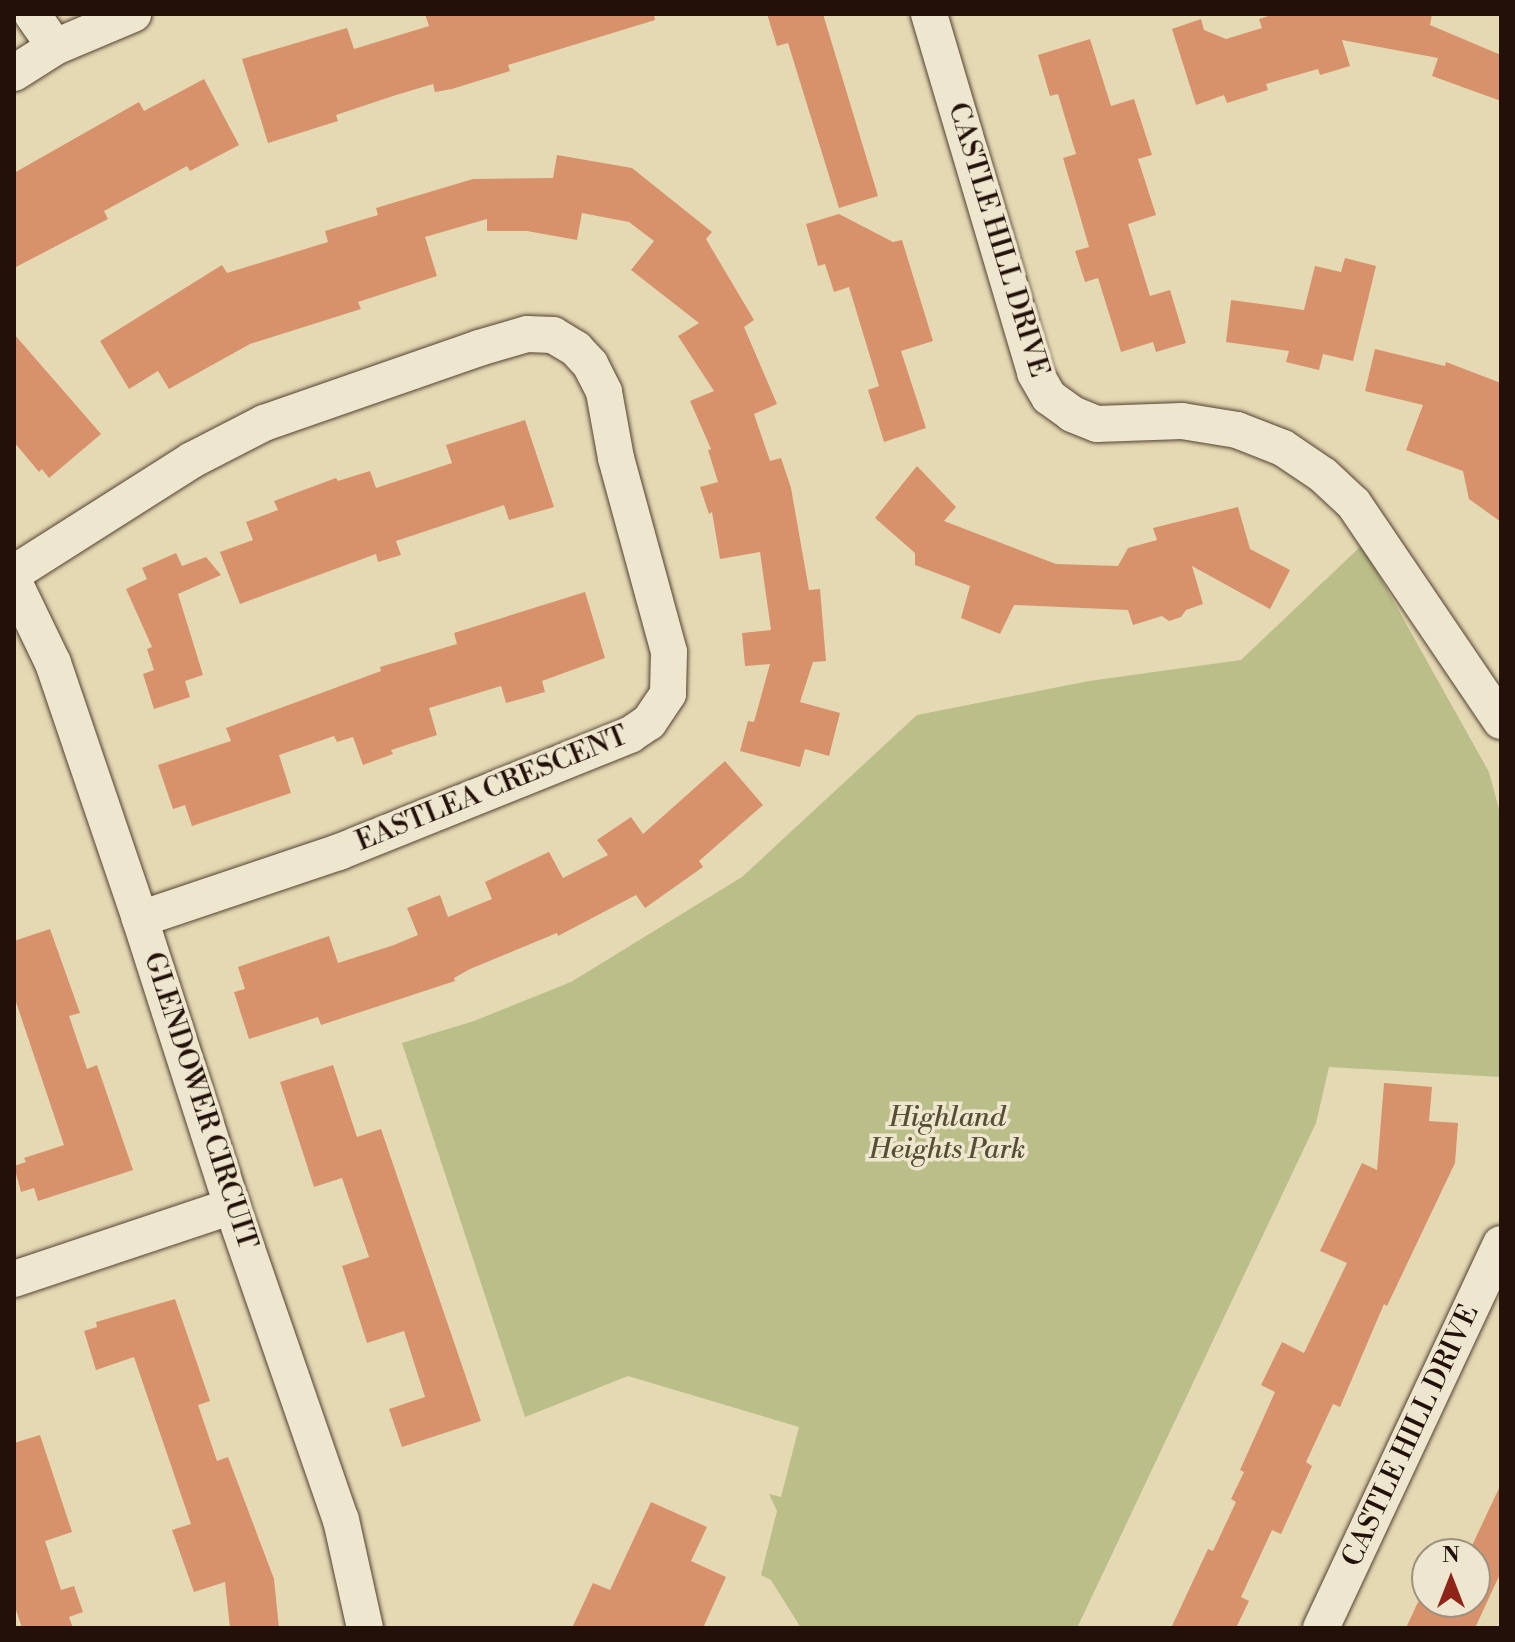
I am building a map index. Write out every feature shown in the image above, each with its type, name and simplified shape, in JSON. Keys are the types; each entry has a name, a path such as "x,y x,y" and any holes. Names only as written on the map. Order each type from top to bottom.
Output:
{"street":[{"path":"32,14 55,47"},
{"path":"14,73 55,47 133,14"},
{"name":"CASTLE HILL DRIVE","path":"929,14 1035,373 1049,397 1072,414 1097,424 1182,421 1237,430 1283,448 1323,475 1354,504 1501,721"},
{"name":"EASTLEA CRESCENT","path":"14,573 192,460 264,423 479,348 527,334 553,335 576,349 590,364 604,392 616,458 669,652 668,694 649,722 630,735 339,852 140,919"},
{"name":"GLENDOWER CIRCUIT","path":"14,582 53,663 140,919 232,1206 341,1520 365,1628"},
{"path":"14,1279 232,1206"},
{"name":"CASTLE HILL DRIVE","path":"1321,1628 1501,1244"}],"green space":[{"name":"Highland Heights Park","path":"1362,545 1489,772 1501,817 1501,1077 1329,1067 1316,1123 1077,1628 801,1628 771,1580 761,1575 777,1511 769,1494 781,1497 799,1427 628,1376 525,1417 402,1043 474,1021 571,982 742,877 917,715 1089,681 1241,660"}],"building":[{"path":"425,14 654,14 655,20 508,65 510,71 452,89 435,92 433,84 396,95 336,115 338,121 268,143 242,59 347,28 354,49 429,26"},
{"path":"767,14 823,14 878,196 839,208 788,43 777,46"},
{"path":"1274,14 1432,14 1430,25 1501,55 1501,101 1432,76 1438,58 1342,40 1350,66 1320,75 1318,69 1266,84 1268,90 1227,103 1224,95 1196,105 1172,29 1201,19 1204,30 1226,39 1262,28 1259,19"},
{"path":"1090,39 1111,106 1134,99 1152,155 1138,159 1156,215 1128,224 1150,296 1170,290 1186,343 1156,352 1153,342 1121,352 1098,278 1085,282 1075,251 1089,247 1063,158 1076,154 1058,94 1050,96 1038,55"},
{"path":"204,79 239,145 190,171 187,166 104,211 108,219 14,268 14,173 139,102 144,111"},
{"path":"557,155 632,168 712,232 706,239 754,320 744,327 777,404 754,414 770,461 781,458 791,488 809,590 820,589 826,661 813,662 800,702 840,713 829,756 805,749 800,767 740,751 748,721 754,722 770,664 745,666 742,633 771,630 760,552 720,559 712,512 709,514 700,487 718,482 708,450 711,449 690,401 714,391 678,336 699,323 631,270 654,241 629,222 582,213 577,240 527,231 487,231 487,219 425,237 437,276 358,302 361,309 250,344 169,389 158,371 129,389 100,341 222,265 227,273 328,242 325,231 378,215 376,208 473,179 553,178"},
{"path":"839,214 893,242 902,240 933,341 901,351 926,428 884,442 868,390 879,386 849,287 834,292 825,264 818,266 806,224"},
{"path":"1345,258 1376,266 1353,361 1323,354 1319,370 1286,362 1289,351 1226,342 1231,300 1304,310 1315,266 1341,272"},
{"path":"14,334 101,434 49,478 42,469 39,472 14,442"},
{"path":"1375,349 1445,366 1446,362 1501,383 1501,522 1469,499 1463,471 1406,450 1423,405 1365,391"},
{"path":"525,420 554,507 509,520 504,505 396,541 401,555 378,562 376,554 240,604 220,552 253,540 246,522 278,510 274,501 336,478 338,481 370,471 376,488 452,463 446,445"},
{"path":"917,466 956,507 944,521 1056,564 1118,566 1128,548 1157,540 1153,528 1238,507 1250,549 1290,570 1270,609 1192,566 1203,604 1186,610 1181,617 1169,621 1162,616 1133,625 1128,610 1014,605 1000,634 961,618 970,586 915,565 915,553 875,518"},
{"path":"176,553 182,566 206,557 221,575 178,594 203,675 185,681 190,697 154,709 143,674 154,670 147,649 152,647 126,589 147,579 142,568"},
{"path":"585,592 605,658 542,681 545,692 506,703 501,686 429,708 437,735 391,750 393,754 363,765 353,737 337,742 334,736 279,755 291,793 192,826 185,805 173,809 158,765 231,741 226,728 381,671 380,667 457,644 454,633"},
{"path":"725,761 763,805 699,861 703,867 645,908 636,895 558,936 557,933 470,969 454,978 455,981 321,1025 318,1017 249,1039 234,992 245,989 238,967 329,936 338,963 394,945 418,935 407,908 440,895 448,917 492,899 485,882 549,852 563,878 608,855 597,840 631,817 643,834"},
{"path":"50,929 80,1013 69,1016 87,1069 97,1065 133,1170 38,1201 34,1188 21,1192 14,1166 26,1162 24,1158 64,1145 14,996 14,941"},
{"path":"333,1065 357,1137 381,1129 481,1421 402,1447 389,1409 425,1397 404,1331 367,1343 342,1266 369,1257 342,1178 314,1187 280,1082"},
{"path":"1384,1083 1432,1087 1429,1121 1458,1123 1455,1163 1387,1306 1384,1304 1340,1407 1333,1404 1306,1462 1312,1466 1281,1534 1272,1530 1241,1597 1249,1601 1236,1628 1171,1628 1208,1549 1213,1551 1236,1502 1231,1499 1244,1472 1240,1470 1275,1392 1261,1385 1282,1342 1304,1353 1347,1263 1320,1251 1362,1163 1377,1170"},
{"path":"175,1299 210,1401 198,1405 217,1461 228,1457 274,1579 279,1628 230,1628 225,1582 194,1592 172,1530 191,1524 134,1357 96,1370 84,1331 97,1327 96,1322"},
{"path":"40,1435 72,1532 45,1541 61,1590 74,1586 83,1612 69,1617 73,1628 22,1628 14,1604 14,1443"},
{"path":"1501,1484 1501,1572 1491,1594 1491,1538 1476,1538"},
{"path":"651,1502 707,1527 691,1561 726,1577 703,1628 572,1628 593,1583 610,1590"},
{"path":"1411,1617 1480,1618 1475,1628 1406,1628"}]}
